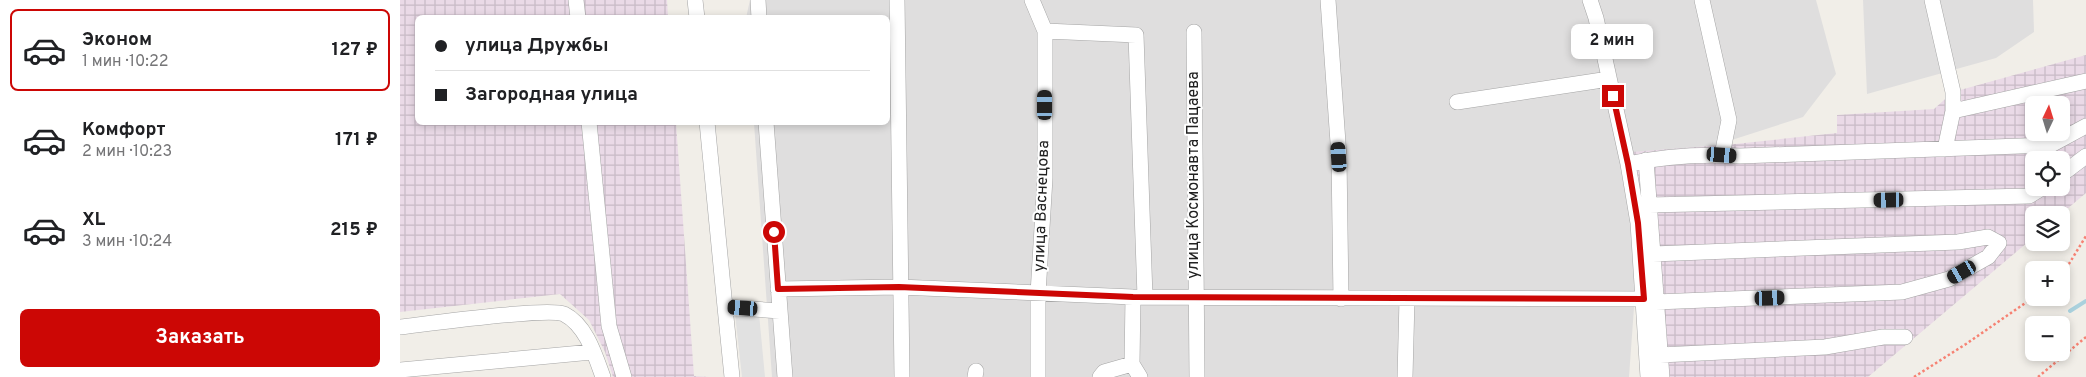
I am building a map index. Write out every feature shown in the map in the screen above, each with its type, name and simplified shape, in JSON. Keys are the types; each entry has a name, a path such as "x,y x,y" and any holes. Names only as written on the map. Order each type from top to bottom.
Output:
{"street":[{"path":"576,0 578,15"},
{"path":"695,0 697,15"},
{"path":"758,0 759,15"},
{"path":"897,0 899,287 902,377"},
{"name":"улица Васнецова","path":"1032,0 1045,31 1044,178 1038,294 1038,377"},
{"path":"1328,0 1339,157 1341,299"},
{"path":"1590,0 1628,164 1662,377"},
{"path":"1702,0 1729,120 1722,155"},
{"path":"1932,0 1953,92 1953,111 1945,149"},
{"path":"1045,31 1136,35 1139,297 1136,370 1104,372 1100,377"},
{"name":"улица Космонавта Пацаева","path":"1194,32 1197,377"},
{"path":"1457,102 1609,79"},
{"path":"1953,111 2086,81"},
{"path":"589,125 610,326 624,377"},
{"path":"707,125 732,377"},
{"path":"766,125 785,377"},
{"path":"1628,164 1646,160 1722,155 1740,156 2051,145 2086,126"},
{"path":"2070,168 2086,156"},
{"path":"1646,160 1653,254 1648,377"},
{"path":"1649,206 2029,196"},
{"path":"778,289 899,287 1139,297 1650,301 1902,292 1949,279 1988,257 1999,243 1988,237 1958,242 1653,254"},
{"path":"1405,377 1407,300"},
{"path":"725,307 780,311"},
{"path":"400,327 538,312 562,313 581,326 603,377"},
{"path":"1660,355 1825,346 1882,337 1905,337"},
{"path":"400,370 592,352"}],"path":[{"path":"2070,262 2086,236"},
{"path":"1914,377 1966,344 2025,302"},
{"path":"2038,377 2086,337"}],"shaded area":[{"path":"400,0 667,0 668,15 415,15 415,125 676,125 694,376 709,377 613,377 605,352 589,320 560,294 400,312"},
{"path":"750,0 1816,0 1836,74 1803,117 1713,146 1641,210 1629,377 772,377 754,125 890,125 890,15 747,15"},
{"path":"1863,0 2033,0 2034,32 1996,58 1867,94"},
{"path":"2086,55 2086,193 2070,207 2025,206 2025,245 1868,377 1652,377 1631,152 1735,144 1837,133 1837,115 1934,109 1953,92"},
{"path":"735,314 759,314 765,377 742,377"}],"waterway":[{"path":"2070,311 2086,301"}],"route":[{"path":"774,232 778,289 899,287 1133,297 1407,300 1644,299 1638,223 1628,164 1613,96"}]}
